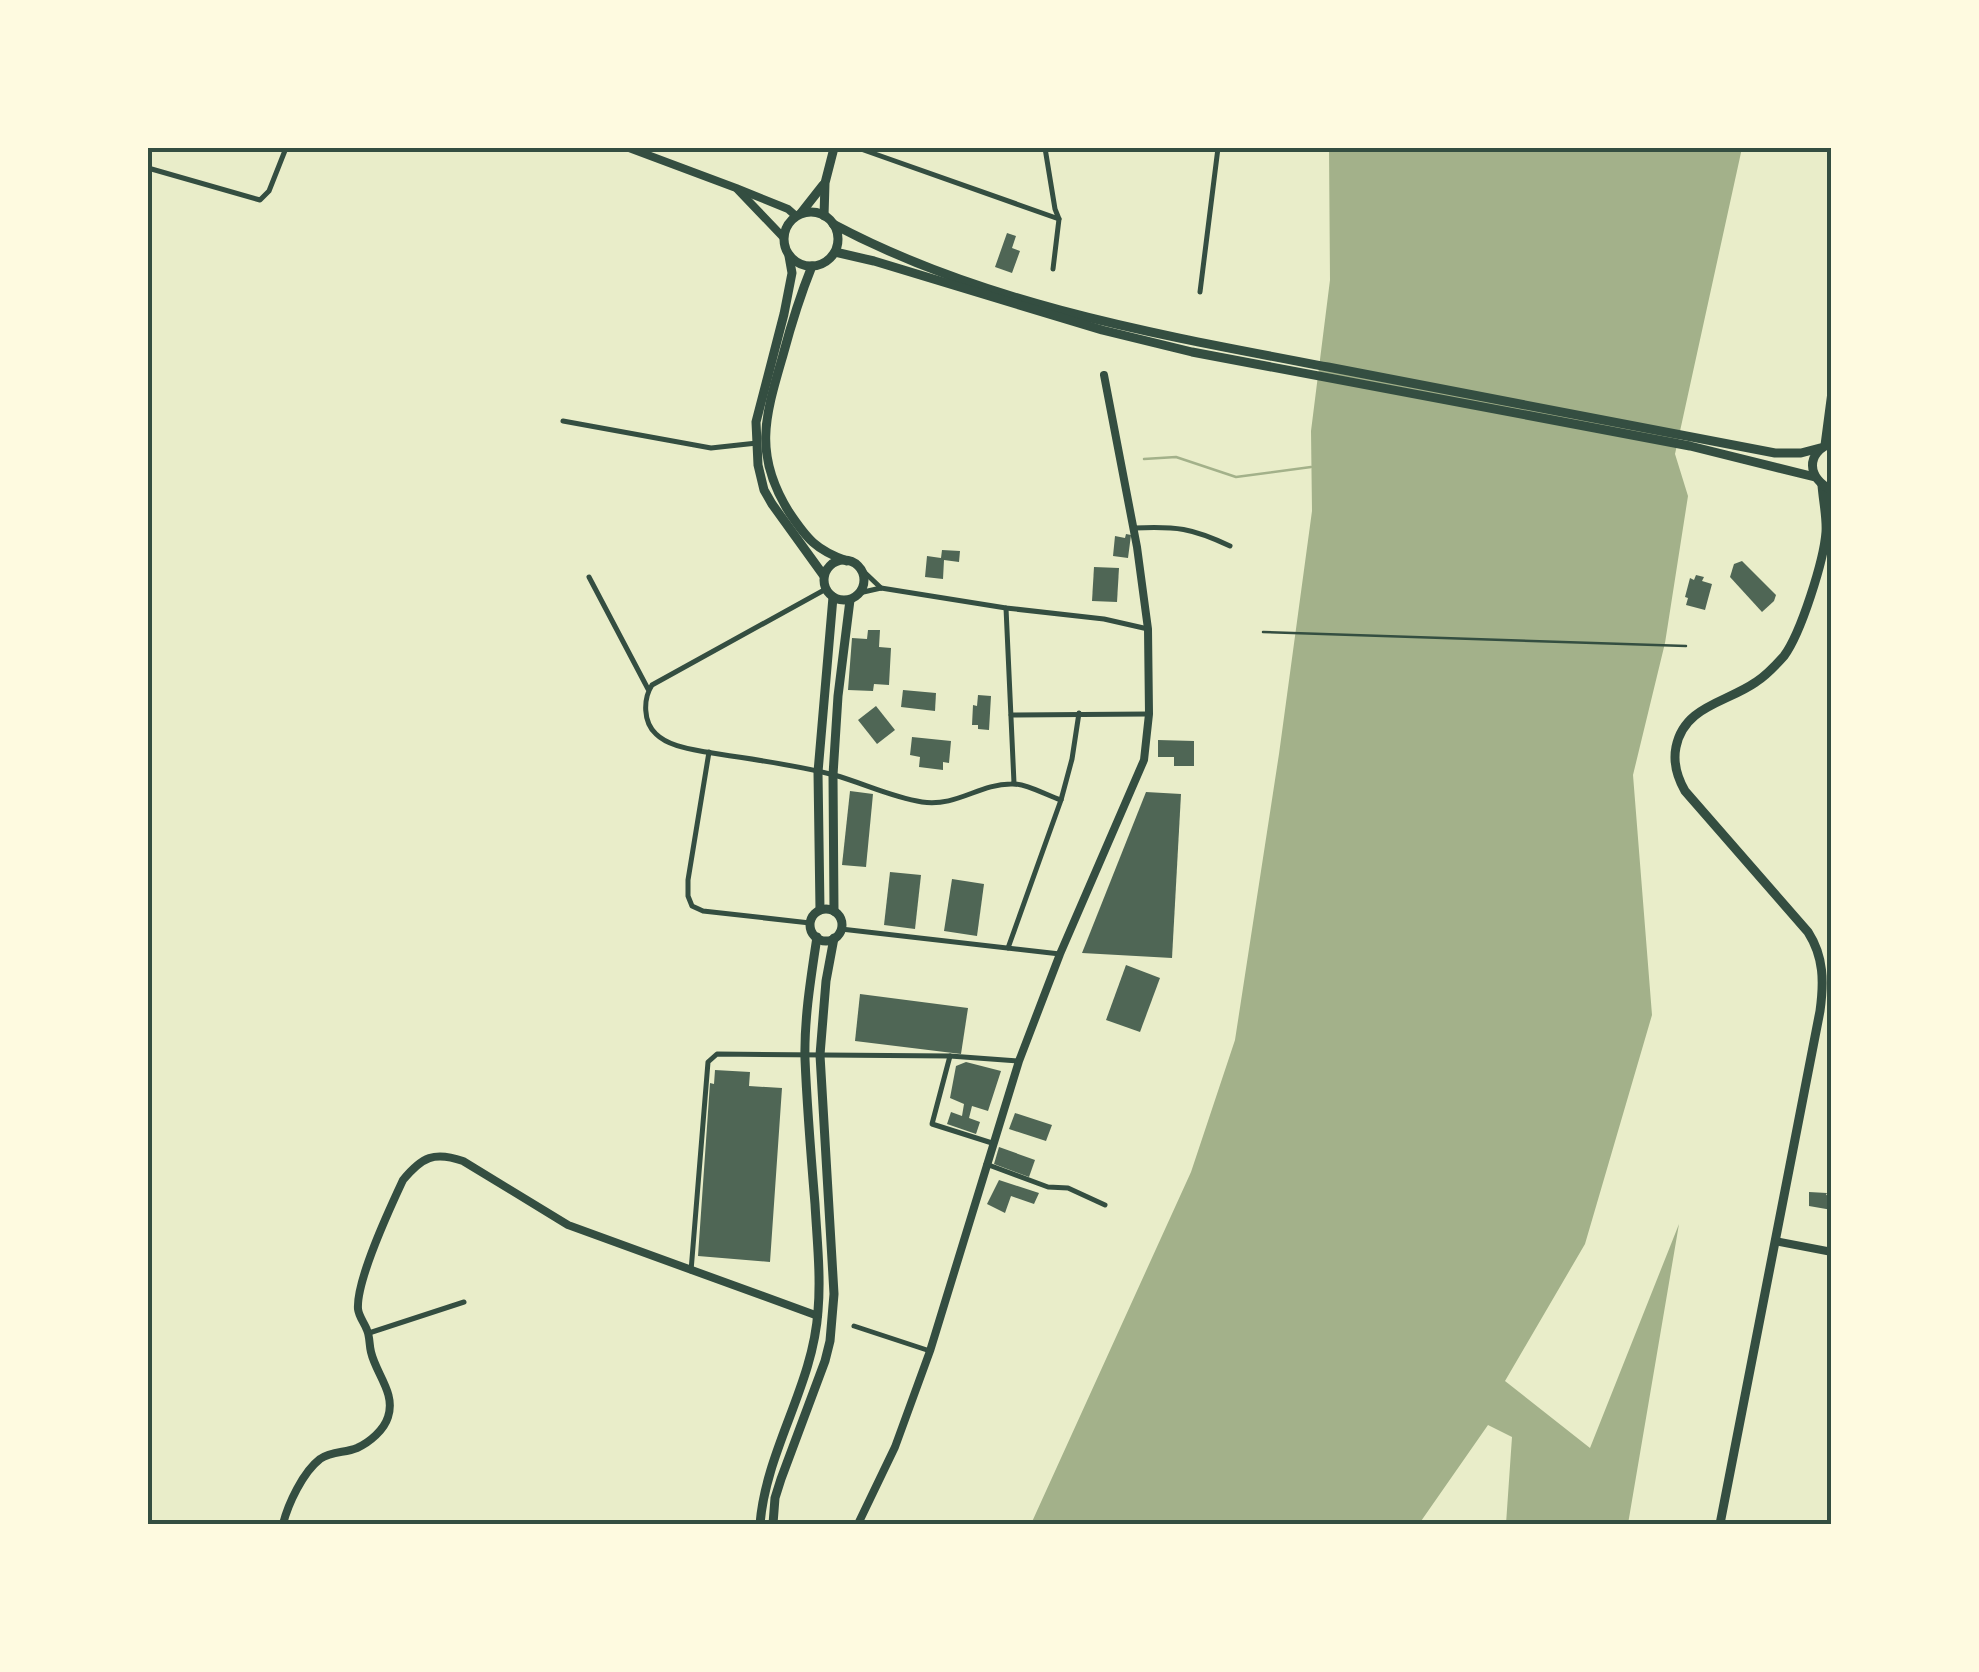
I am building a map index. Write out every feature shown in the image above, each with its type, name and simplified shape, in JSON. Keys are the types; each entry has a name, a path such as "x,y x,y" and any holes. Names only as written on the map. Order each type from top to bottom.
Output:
{"main road":[{"path":"824,216 825,183 834,148"},
{"path":"825,183 787,225 784,248 800,264 825,262 835,252 837,233 833,224"},
{"path":"798,215 813,212 824,216 877,248 990,289 1264,360"},
{"path":"835,252 1102,330 1691,441 1775,453 1801,453 1826,445"},
{"path":"790,256 792,273 784,314 756,422 760,442 773,484 800,528 826,553 860,568 864,580 860,592 850,600 838,696 833,775 834,911"},
{"path":"812,266 770,398 758,465 764,490 824,576 829,593 818,772 820,910"},
{"path":"1720,1524 1823,983 1821,960 1808,932 1689,797 1680,783 1674,755 1687,720 1754,684 1785,654 1807,606 1829,527 1823,484 1812,467 1814,456 1826,445 1832,392"},
{"path":"1691,441 1823,484"},
{"path":"824,576 832,564 847,561"},
{"path":"829,593 850,600"},
{"path":"773,1524 775,1498 825,1361 832,1320 834,1294 820,1055 826,981 834,938 841,929 840,917 834,911 820,910 810,923 812,932 827,940 834,938"},
{"path":"760,1524 766,1484 812,1356 818,1316 818,1240 805,1055 817,937"}],"street":[{"path":"148,168 257,201 270,191 286,148"},
{"path":"629,148 798,215"},
{"path":"858,148 1059,219"},
{"path":"1045,148 1059,219 1052,269"},
{"path":"1200,292 1218,148"},
{"path":"736,188 783,237"},
{"path":"858,1524 895,1448 930,1351 1019,1060 1144,760 1149,714 1148,629 1134,528 1104,375"},
{"path":"563,422 711,448 760,442"},
{"path":"1134,528 1172,526 1230,546"},
{"path":"860,568 881,588"},
{"path":"590,577 648,689 650,725 666,742 833,775 925,803 952,802 1014,783 1061,800"},
{"path":"860,592 881,588 1104,619 1148,629"},
{"path":"648,689 829,593"},
{"path":"1006,608 1014,783"},
{"path":"1008,948 1061,800 1079,713"},
{"path":"1011,715 1149,714"},
{"path":"709,752 688,880 692,906 703,911 810,923"},
{"path":"841,929 1060,954"},
{"path":"692,1270 708,1062 716,1054 1019,1060"},
{"path":"950,1056 932,1124 992,1143"},
{"path":"283,1524 303,1480 318,1460 334,1452 355,1449 379,1432 387,1421 388,1397 370,1350 369,1333 358,1313 360,1285 404,1180 426,1159 446,1155 479,1168 568,1225 818,1316"},
{"path":"986,1164 1048,1187 1068,1188 1105,1204"},
{"path":"1775,1241 1832,1252"},
{"path":"369,1333 464,1302"},
{"path":"854,1326 930,1351"}],"path":[{"path":"1263,632 1686,646"}],"shaded area":[{"path":"1329,148 1742,148 1675,454 1688,496 1665,643 1633,775 1652,1015 1585,1244 1505,1381 1590,1448 1679,1224 1628,1524 1506,1524 1512,1437 1488,1425 1419,1524 1031,1524 1191,1172 1235,1040 1312,511 1311,431 1330,280"}],"building":[{"path":"1007,233 1016,236 1012,248 1020,251 1012,273 995,267"},
{"path":"1126,534 1131,535 1128,558 1113,556 1115,536 1125,538"},
{"path":"942,550 960,551 959,562 944,560 943,579 925,577 927,556 941,558"},
{"path":"1742,561 1776,595 1762,612 1730,577 1734,564"},
{"path":"1094,567 1119,568 1117,602 1092,601"},
{"path":"1696,575 1712,584 1705,610 1686,605 1690,578 1694,580"},
{"path":"868,630 880,630 879,647 891,648 889,685 874,684 873,691 848,690 852,638 867,639"},
{"path":"903,690 936,693 935,711 901,707"},
{"path":"978,695 991,696 989,730 972,725"},
{"path":"876,706 895,730 877,744 858,720"},
{"path":"912,737 951,741 949,763 943,762 943,770 919,767 920,757 910,755"},
{"path":"1158,740 1194,741 1194,766 1174,766 1174,757 1158,757"},
{"path":"850,791 873,794 866,867 842,865"},
{"path":"1146,792 1181,794 1172,958 1082,953"},
{"path":"890,872 921,875 915,929 884,925"},
{"path":"952,879 984,884 977,936 944,931"},
{"path":"1126,965 1160,978 1140,1032 1106,1020"},
{"path":"860,994 968,1008 961,1054 855,1041"},
{"path":"966,1062 1001,1071 988,1111 972,1106 969,1118 980,1122 976,1134 947,1124 951,1112 962,1116 964,1104 950,1098 956,1066"},
{"path":"715,1070 750,1072 749,1086 782,1088 770,1262 698,1256 710,1083 714,1084"},
{"path":"1015,1113 1052,1125 1046,1141 1009,1129"},
{"path":"999,1147 1035,1160 1029,1177 994,1164"},
{"path":"999,1180 1039,1193 1034,1204 1011,1196 1005,1213 987,1204"},
{"path":"1809,1192 1832,1196 1832,1210 1809,1206"}],"waterway":[{"path":"1144,459 1176,457 1236,477 1311,467"}]}
